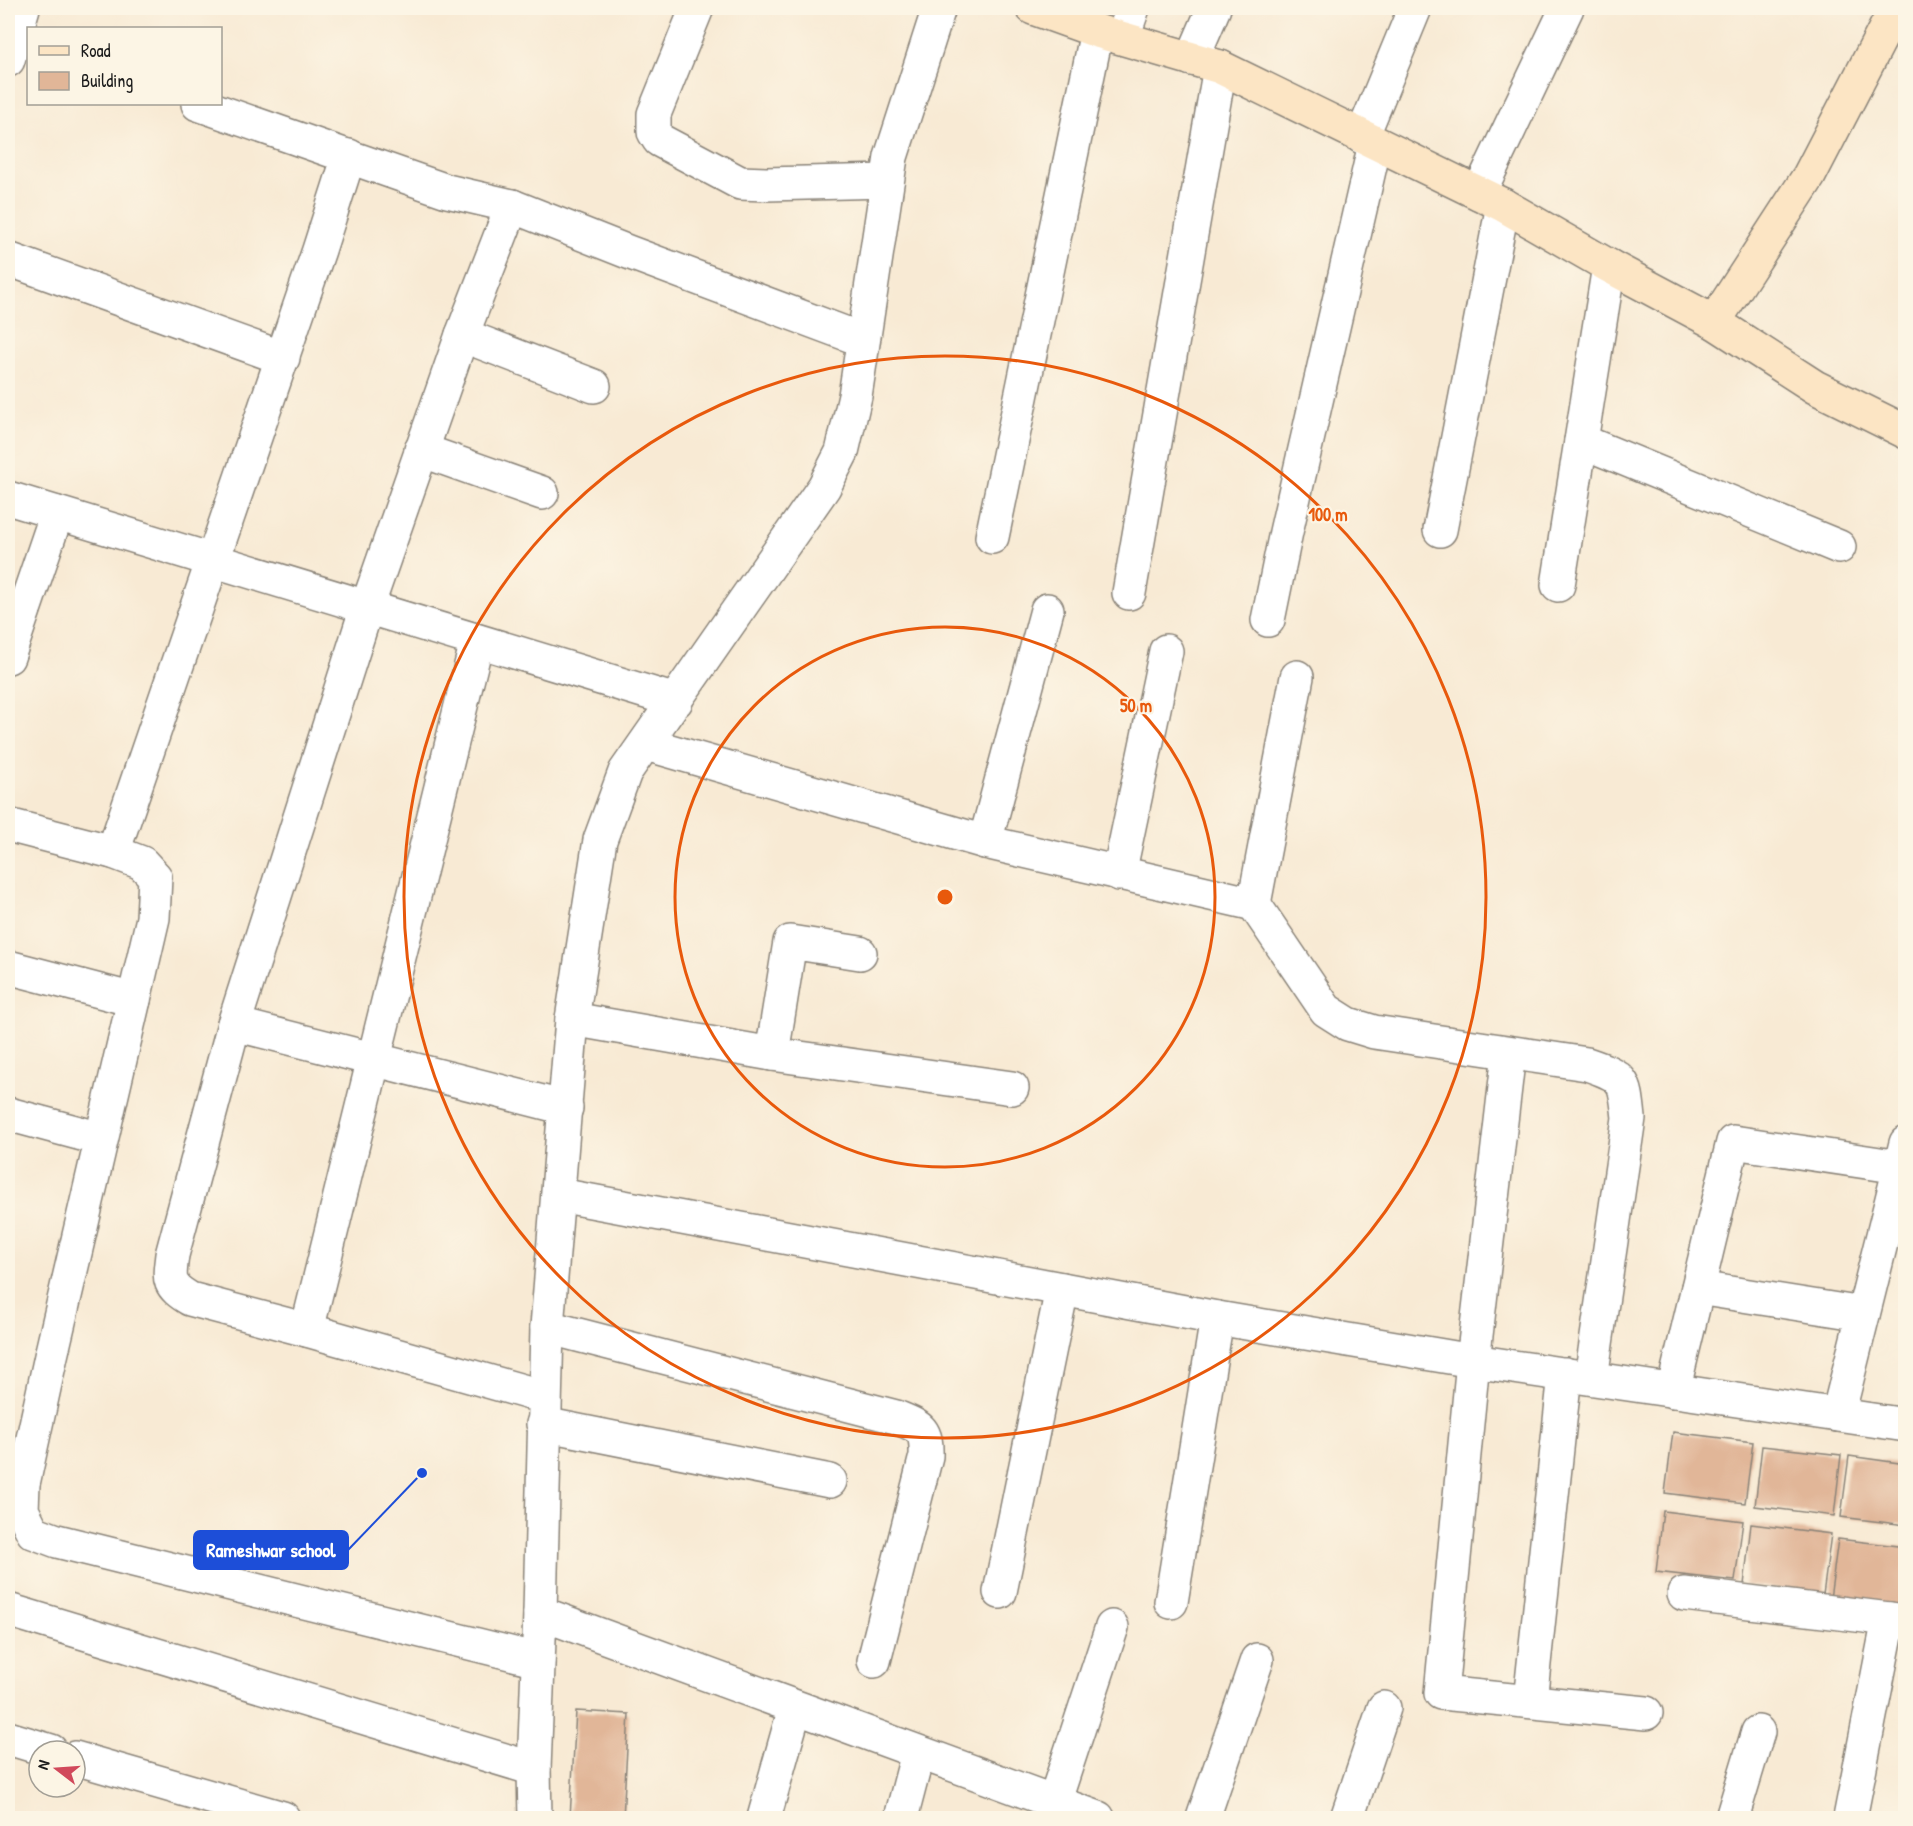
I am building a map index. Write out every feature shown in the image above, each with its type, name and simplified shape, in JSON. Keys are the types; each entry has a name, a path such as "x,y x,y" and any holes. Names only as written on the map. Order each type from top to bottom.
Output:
{"street":[{"path":"17,48 23,8"},
{"path":"697,8 654,114 654,132 659,140 740,183 887,181"},
{"path":"535,1818 534,1768 547,1327 573,1019 600,840 625,772 824,487 842,452 855,396 891,157 939,8"},
{"path":"1033,8 1118,25 1206,63 1491,199 1714,322 1815,387 1905,432"},
{"path":"1129,593 1214,8"},
{"path":"1268,620 1369,140 1415,8"},
{"path":"1440,530 1491,199 1567,8"},
{"path":"1714,322 1809,176 1896,8"},
{"path":"992,537 1118,25"},
{"path":"201,105 447,191 512,206 863,340"},
{"path":"113,852 283,358 349,156"},
{"path":"512,206 462,335 367,607 234,1024 172,1255 170,1277 176,1291 190,1299 307,1330 544,1410 830,1480"},
{"path":"8,259 283,358"},
{"path":"1558,585 1609,266"},
{"path":"462,335 594,386"},
{"path":"1581,441 1839,547"},
{"path":"422,450 543,492"},
{"path":"8,498 676,701"},
{"path":"8,657 57,513"},
{"path":"985,842 1047,610"},
{"path":"307,1330 477,641"},
{"path":"1119,874 1166,651"},
{"path":"1254,904 1297,677"},
{"path":"646,744 985,842 1254,904 1326,1010 1348,1024 1374,1032 1587,1064 1613,1073 1626,1088 1629,1118 1578,1376 1530,1701"},
{"path":"8,825 113,852 142,863 155,877 153,918 101,1139 21,1425 22,1510 33,1532 57,1541 538,1660"},
{"path":"772,1054 790,942 860,952"},
{"path":"8,967 134,1000"},
{"path":"573,1019 772,1054 1012,1088"},
{"path":"234,1024 566,1108"},
{"path":"1509,1053 1473,1361 1441,1693 1646,1713"},
{"path":"8,1114 101,1139"},
{"path":"1673,1390 1733,1142 1903,1155 1838,1415"},
{"path":"559,1195 1217,1318 1473,1361 1905,1425"},
{"path":"1698,1288 1863,1314"},
{"path":"1000,1592 1062,1289"},
{"path":"1171,1602 1217,1318"},
{"path":"547,1327 896,1417 918,1426 927,1440 926,1456 874,1661"},
{"path":"1684,1594 1897,1620 1850,1818"},
{"path":"8,1610 534,1768"},
{"path":"540,1613 918,1753 1052,1811 1098,1818"},
{"path":"1052,1811 1112,1627"},
{"path":"1203,1818 1257,1660"},
{"path":"764,1818 795,1707"},
{"path":"1347,1818 1384,1708"},
{"path":"1732,1818 1758,1732"},
{"path":"8,1738 27,1744"},
{"path":"901,1818 918,1753"},
{"path":"87,1761 283,1818"}],"building":[{"path":"1673,1432 1753,1442 1745,1503 1665,1493"},
{"path":"1762,1446 1841,1455 1834,1516 1755,1506"},
{"path":"1849,1456 1906,1464 1906,1525 1841,1517"},
{"path":"1663,1511 1743,1521 1735,1581 1656,1572"},
{"path":"1751,1524 1831,1534 1823,1595 1744,1585"},
{"path":"1838,1539 1906,1547 1906,1608 1830,1599"},
{"path":"576,1711 629,1714 623,1818 570,1818"}],"place":[{"name":"Rameshwar school","path":"422,1473"}]}
